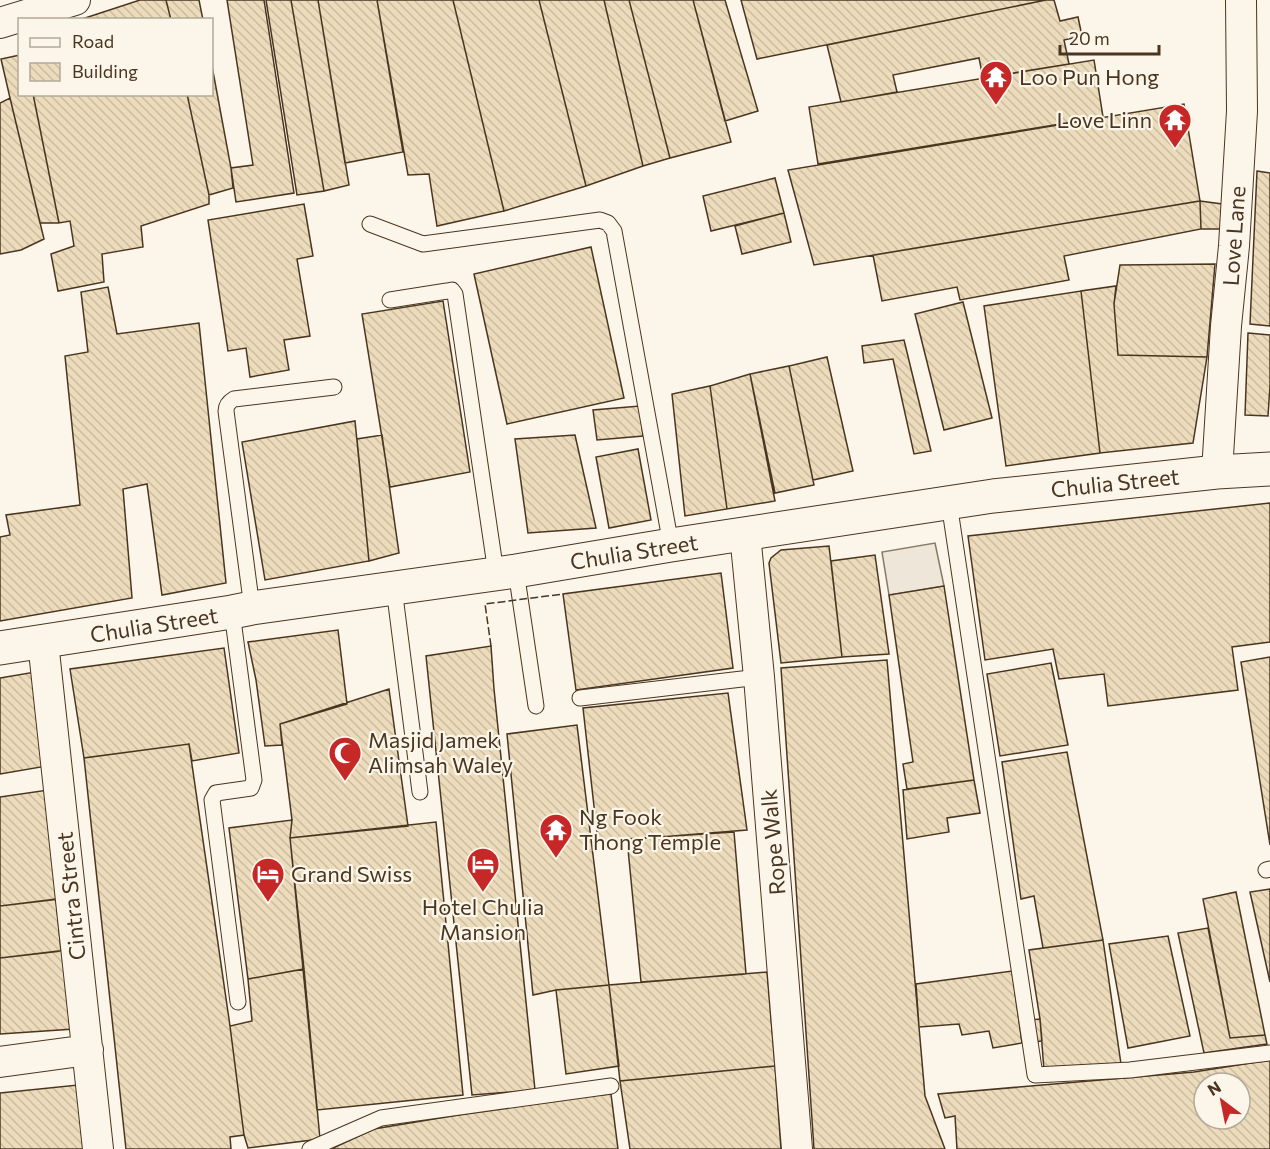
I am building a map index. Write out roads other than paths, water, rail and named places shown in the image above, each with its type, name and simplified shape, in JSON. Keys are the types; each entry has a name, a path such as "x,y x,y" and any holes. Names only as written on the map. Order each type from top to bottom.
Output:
{"main road":[{"name":"Chulia Street","path":"0,648 506,572 949,502 1217,472 1270,469"}],"street":[{"path":"0,23 75,0"},
{"name":"Love Lane","path":"1217,472 1242,111 1241,0"},
{"name":"Rope Walk","path":"745,534 759,677 797,1149"},
{"name":"Cintra Street","path":"43,642 98,1149"},
{"path":"0,1062 88,1050"}],"lane":[{"path":"370,224 423,244 600,220 608,223 614,231 671,545"},
{"path":"390,300 452,290 455,294 506,572 536,706"},
{"path":"238,1002 212,800 216,793 251,788 254,780 226,406 234,399 334,387"},
{"path":"949,502 1035,1075 1130,1070 1270,1053"},
{"path":"394,588 420,792"},
{"path":"580,698 759,677"},
{"path":"310,1149 381,1118 611,1086"}],"place":[{"name":"Loo Pun Hong","path":"996,106"},
{"name":"Love Linn","path":"1175,149"},
{"name":"Masjid Jamek Alimsah Waley","path":"345,782"},
{"name":"Ng Fook Thong Temple","path":"556,859"},
{"name":"Hotel Chulia Mansion","path":"483,893"},
{"name":"Grand Swiss","path":"268,903"}]}
